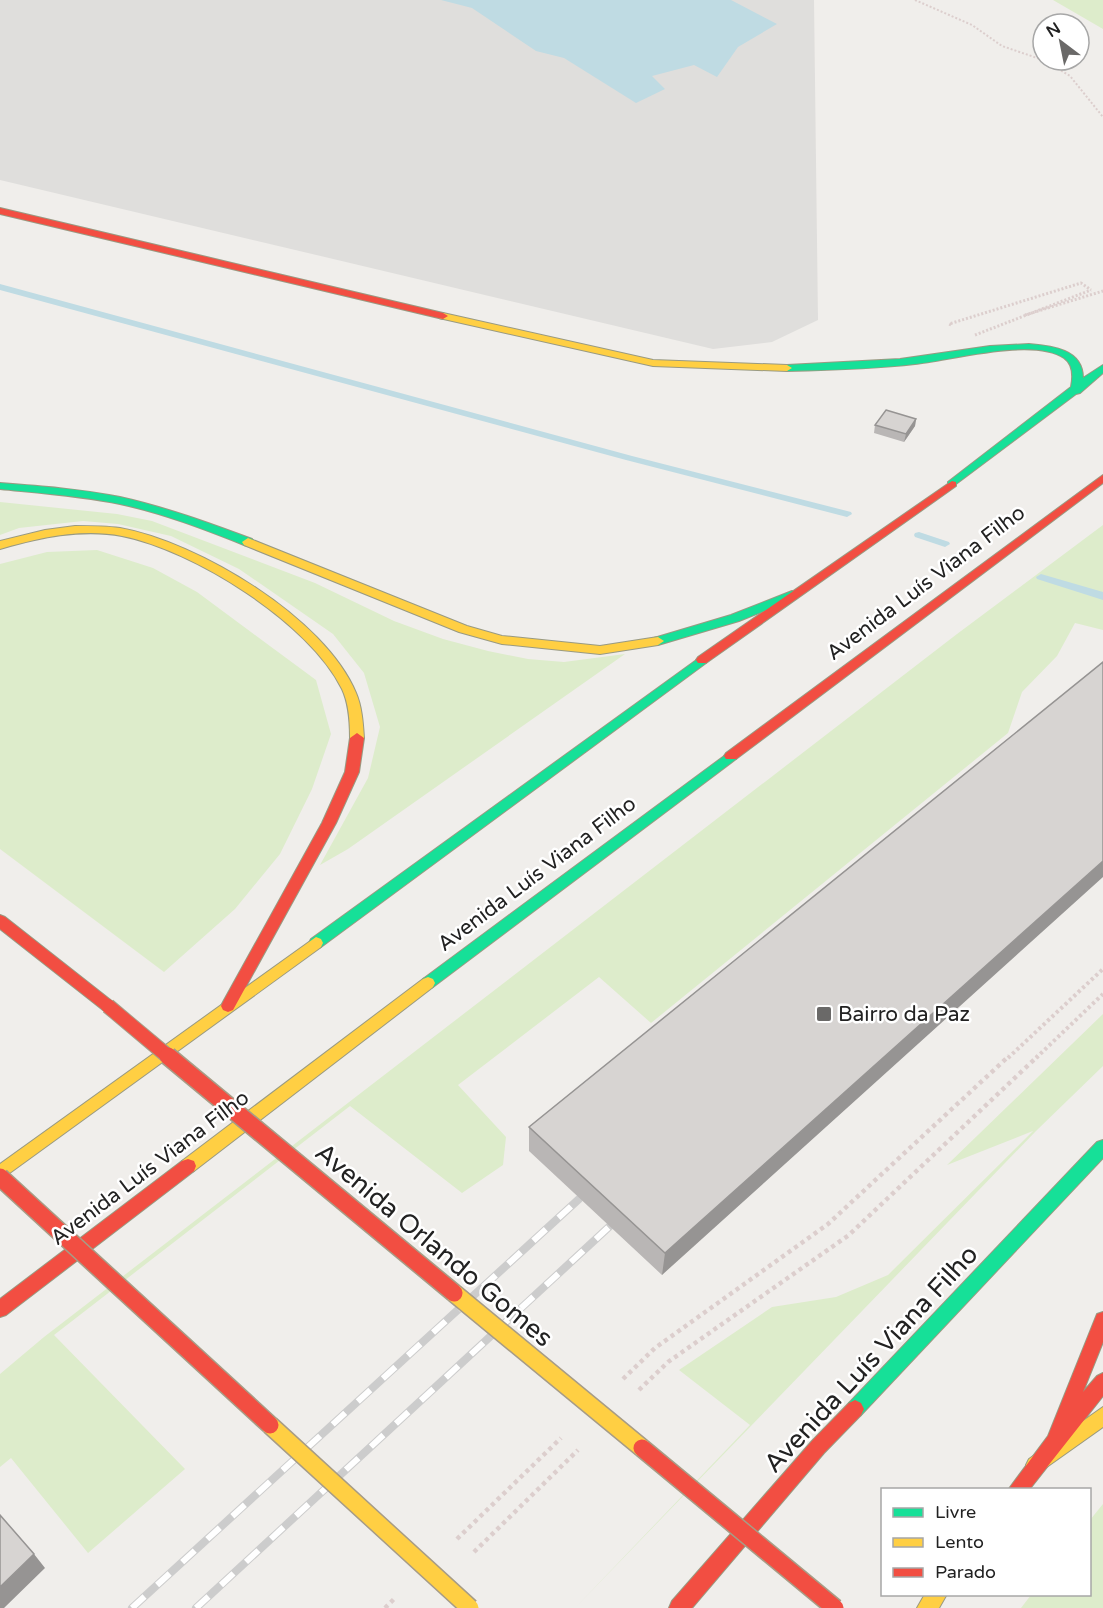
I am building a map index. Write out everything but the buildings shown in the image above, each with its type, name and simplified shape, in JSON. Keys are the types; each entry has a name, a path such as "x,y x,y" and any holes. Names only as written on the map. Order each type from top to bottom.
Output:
{"main road":[{"path":"0,211 552,342 653,363 773,369 848,366 918,361 1028,346 1063,353 1076,364 1079,372 1076,391"},
{"path":"470,1608 0,1175 797,591 931,500 1076,391 1103,368"},
{"name":"Avenida Luís Viana Filho","path":"0,1309 484,940 1103,478"},
{"path":"0,486 65,492 136,504 200,523 463,629 512,642 600,650 654,642 735,618 797,591"},
{"path":"0,545 28,536 90,529 138,536 198,560 270,604 328,656 347,686 356,719 354,764 313,856 281,908 228,1006"},
{"name":"Avenida Orlando Gomes","path":"0,921 108,1006 835,1608"},
{"name":"Avenida Luís Viana Filho","path":"679,1608 818,1447 1103,1147"},
{"path":"1055,1442 1103,1320"},
{"path":"1018,1488 1103,1382"},
{"path":"1035,1465 1103,1416"},
{"path":"927,1608 936,1596"}],"path":[{"path":"915,0 972,24 1002,46 1031,56"},
{"path":"1065,72 1103,117"},
{"path":"955,329 949,324 1081,283 1091,290 974,333 1103,291"},
{"path":"622,1380 656,1347 828,1224 1103,969"},
{"path":"634,1395 668,1362 849,1235 1103,994"},
{"path":"452,1543 562,1437"},
{"path":"468,1559 584,1444"},
{"path":"385,1608 402,1592"}],"shaded area":[{"path":"0,0 814,0 818,320 772,342 713,349 0,180"}],"green space":[{"path":"1053,0 1103,0 1103,29 1091,22 1091,12 1074,12"},
{"path":"0,502 117,514 152,521 315,583 394,621 443,639 488,651 528,659 564,662 625,654 348,849 320,865 368,778 380,727 364,673 333,634 239,569 171,536 118,524 83,521 19,528 0,535"},
{"path":"1103,525 1103,630 1075,623 1057,656 1022,692 1008,733 651,1023 599,977 458,1085 506,1137 503,1165 462,1193 350,1106 54,1335 185,1469 88,1553 11,1458 0,1467 0,1374 44,1337 957,634"},
{"path":"97,550 153,568 197,592 316,680 331,734 312,789 280,854 235,909 164,972 0,849 0,564 47,552"},
{"path":"1103,1014 1103,1066 1036,1131 575,1608 750,1425 679,1370 772,1307 836,1297 888,1275 1033,1131 947,1165"},
{"path":"1103,1504 1103,1608 1021,1608 1030,1596 1091,1596 1091,1519"}],"water":[{"path":"441,0 731,0 777,24 738,47 717,77 694,65 652,76 665,89 636,103 564,58 536,51 472,8"}],"waterway":[{"path":"0,287 629,458 847,514"},
{"path":"919,535 945,544"},
{"path":"1041,577 1103,596"}],"railway":[{"path":"132,1608 579,1199"},
{"path":"196,1608 610,1226"}],"traffic: fast":[{"path":"787,368 900,362 990,349 1029,347 1046,349 1068,356 1077,369 1076,391"},
{"path":"952,484 1103,368"},
{"path":"0,486 70,492 121,501 180,517 248,542"},
{"path":"658,641 735,618 792,595"},
{"path":"316,943 702,660"},
{"path":"428,983 731,756"},
{"path":"855,1409 1103,1147"}],"traffic: slow":[{"path":"443,316 653,363 787,368"},
{"path":"0,545 60,531 106,530 150,539 215,569 279,611 307,635 330,660 352,698 357,738"},
{"path":"248,542 463,629 502,640 600,650 658,641"},
{"path":"0,1173 316,943"},
{"path":"188,1166 428,983"},
{"path":"454,1293 642,1448"},
{"path":"1035,1465 1103,1416"},
{"path":"270,1425 470,1608"},
{"path":"927,1608 936,1596"}],"traffic: jam":[{"path":"0,211 443,316"},
{"path":"731,756 1103,478"},
{"path":"702,660 952,484"},
{"path":"228,1006 329,823 352,772 357,738"},
{"path":"0,921 108,1006"},
{"path":"108,1006 454,1293"},
{"path":"0,1309 188,1166"},
{"path":"0,1177 270,1425"},
{"path":"1055,1442 1103,1320"},
{"path":"1019,1488 1103,1382"},
{"path":"679,1608 818,1447 855,1409"},
{"path":"642,1448 835,1608"}],"place":[{"name":"Bairro da Paz","path":"824,1014"}]}
